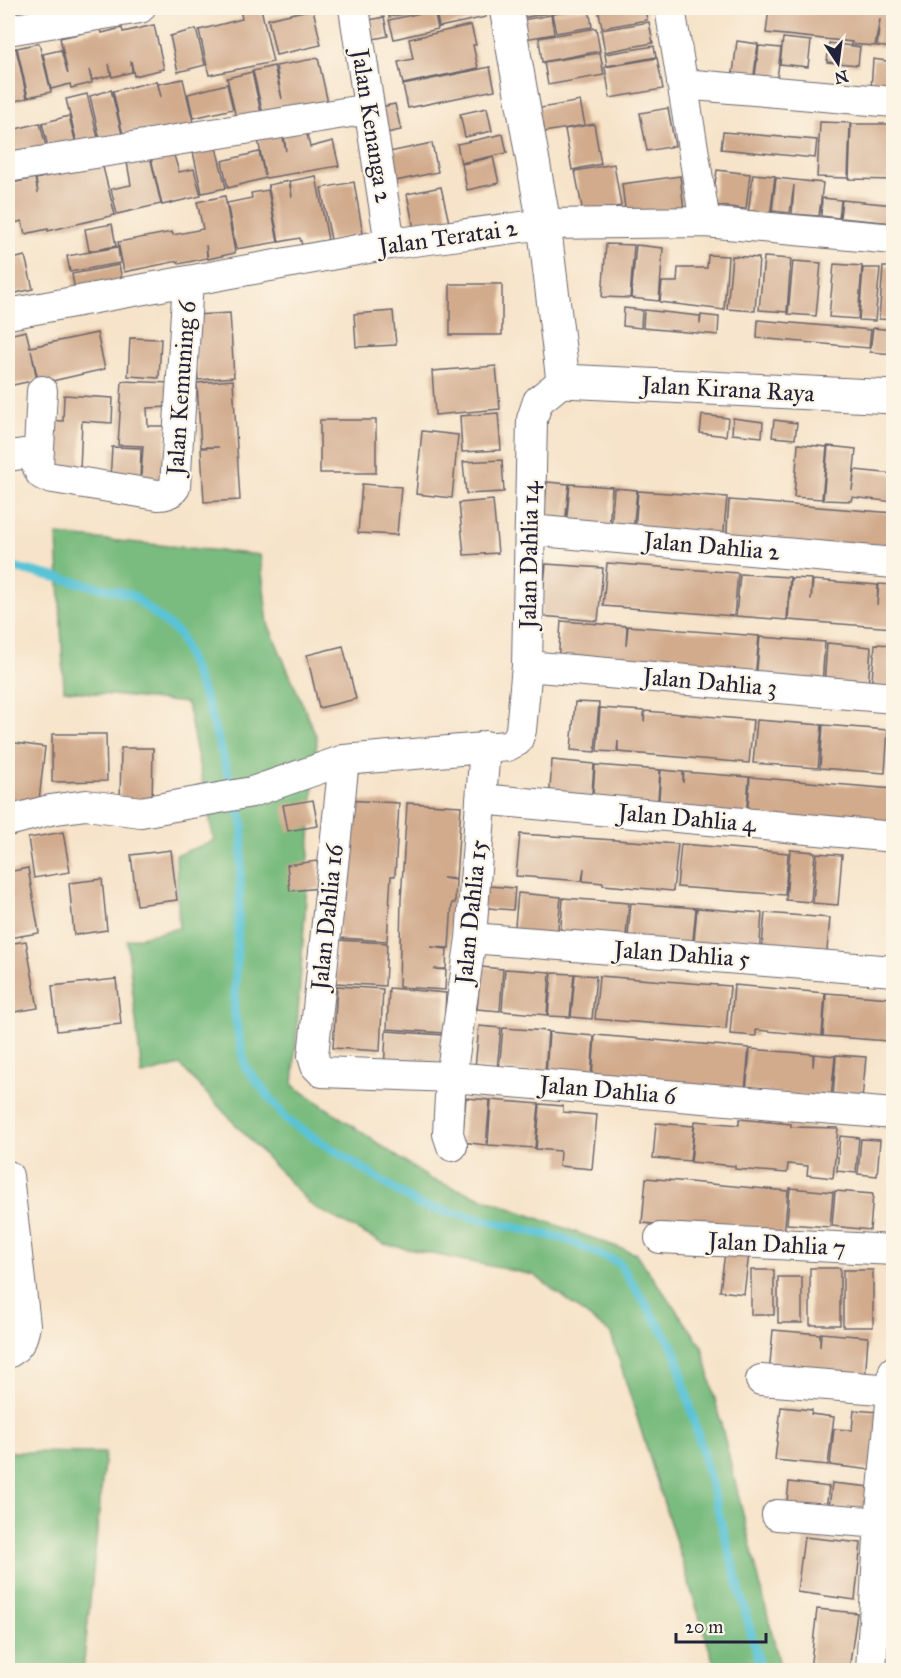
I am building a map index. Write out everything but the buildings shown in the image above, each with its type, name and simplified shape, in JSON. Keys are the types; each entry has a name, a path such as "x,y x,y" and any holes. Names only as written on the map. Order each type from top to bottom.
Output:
{"street":[{"path":"8,30 140,8"},
{"name":"Jalan Kenanga 2","path":"354,8 390,244"},
{"path":"506,8 544,224 563,381"},
{"path":"670,8 705,222"},
{"path":"682,84 894,102"},
{"path":"8,167 369,109"},
{"name":"Jalan Teratai 2","path":"8,314 390,244 544,224 705,222 894,239"},
{"name":"Jalan Kemuning 6","path":"42,391 38,452 38,468 41,474 47,477 158,495 172,491 175,487 188,281"},
{"name":"Jalan Kirana Raya","path":"563,381 894,397"},
{"name":"Jalan Dahlia 14","path":"485,746 507,746 517,741 521,730 527,666 532,419 538,401 563,381"},
{"path":"8,456 38,452"},
{"name":"Jalan Dahlia 2","path":"530,530 894,563"},
{"name":"Jalan Dahlia 3","path":"527,666 894,698"},
{"path":"8,821 50,810 86,806 141,812 252,792 344,760 485,746"},
{"name":"Jalan Dahlia 15","path":"452,1146 448,1134 451,1077 471,938 485,746"},
{"name":"Jalan Dahlia 16","path":"322,1072 313,1056 344,760"},
{"name":"Jalan Dahlia 4","path":"481,799 894,837"},
{"name":"Jalan Dahlia 5","path":"471,938 894,971"},
{"name":"Jalan Dahlia 6","path":"322,1072 451,1077 894,1114"},
{"path":"8,1176 25,1325 23,1337 15,1349 8,1353"},
{"name":"Jalan Dahlia 7","path":"660,1238 894,1250"},
{"path":"761,1380 893,1384 878,1664"},
{"path":"777,1515 887,1523"}],"green space":[{"path":"57,535 260,555 268,624 317,738 293,1085 430,1179 636,1254 702,1346 781,1670 716,1670 611,1334 534,1275 384,1244 312,1206 180,1065 142,1075 127,940 179,928 176,855 214,841 187,703 64,690"},
{"path":"8,1452 105,1453 83,1670 8,1670"}],"waterway":[{"path":"8,566 132,595 179,634 208,706 243,824 234,1012 245,1066 287,1120 419,1205 565,1239 619,1263 675,1350 761,1670"}]}
